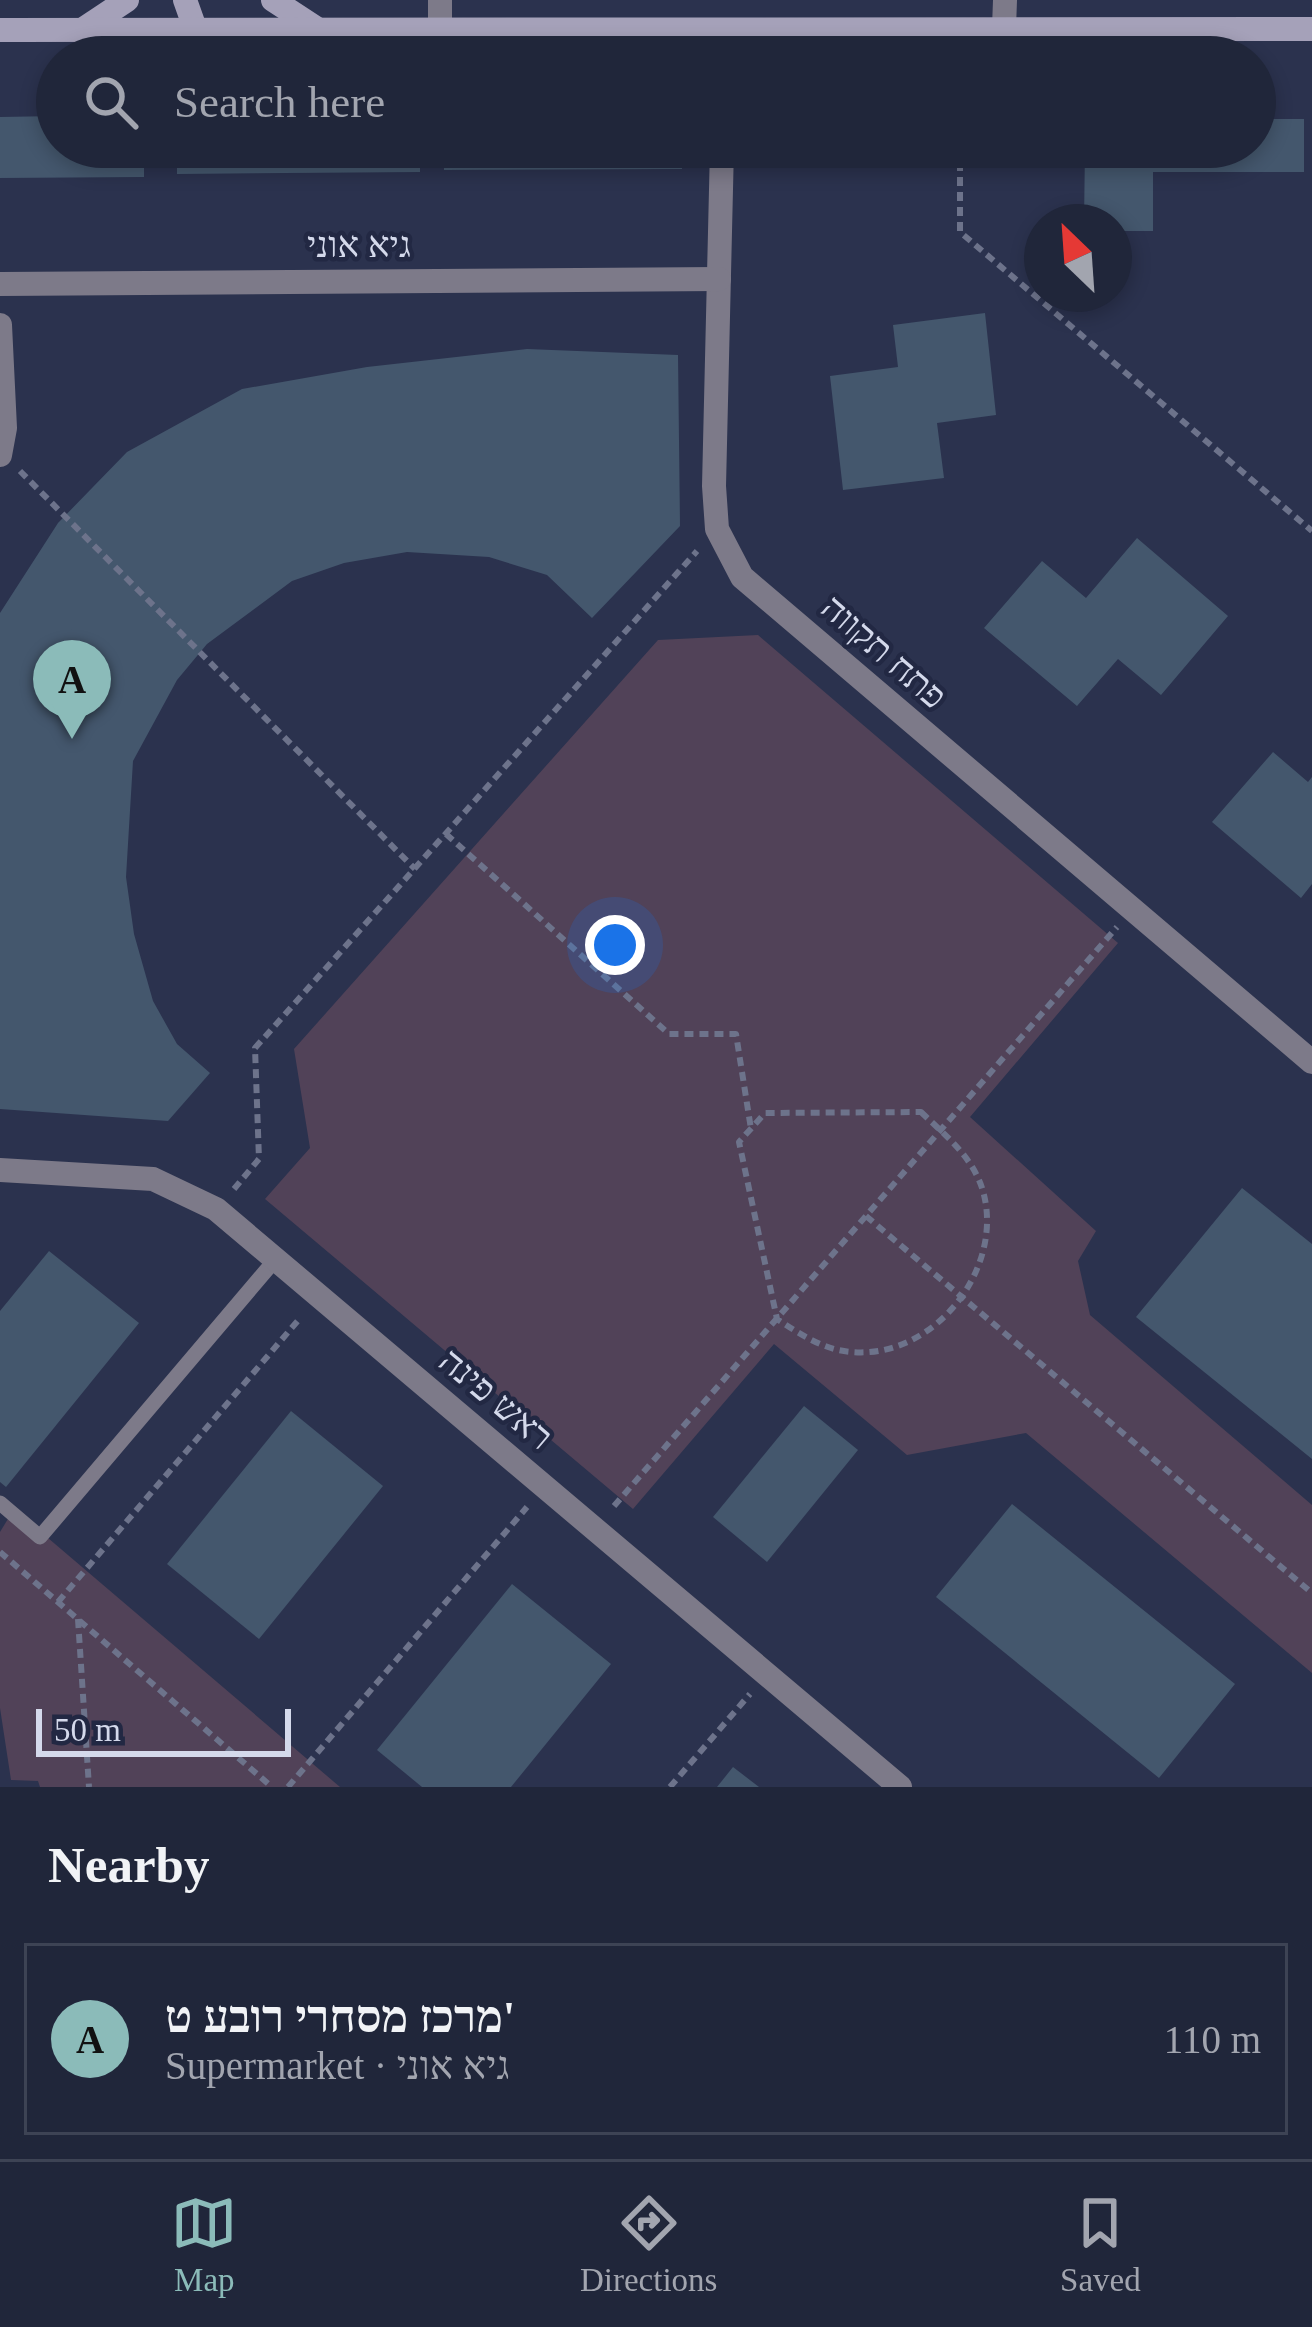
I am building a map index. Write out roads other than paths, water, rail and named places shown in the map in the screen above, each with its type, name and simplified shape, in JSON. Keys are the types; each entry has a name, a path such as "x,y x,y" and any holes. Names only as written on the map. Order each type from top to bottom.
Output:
{"street":[{"path":"80,31 128,0"},
{"path":"185,0 196,31"},
{"path":"196,31 206,0"},
{"path":"273,0 321,32"},
{"path":"440,0 440,32"},
{"path":"1004,28 1005,0"},
{"path":"864,36 1004,28 1312,29"},
{"path":"0,30 535,36"},
{"name":"פתח תקווה","path":"721,168 717,529 742,577 1312,1062"},
{"name":"גיא אוני","path":"0,284 718,279"},
{"path":"0,325 5,428 0,455"},
{"name":"ראש פינה","path":"0,1170 153,1179 215,1210 900,1787"}],"lane":[{"path":"0,1504 40,1538 275,1260"}],"place":[{"name":"מרכז מסחרי רובע ט'","path":"72,739"}]}
